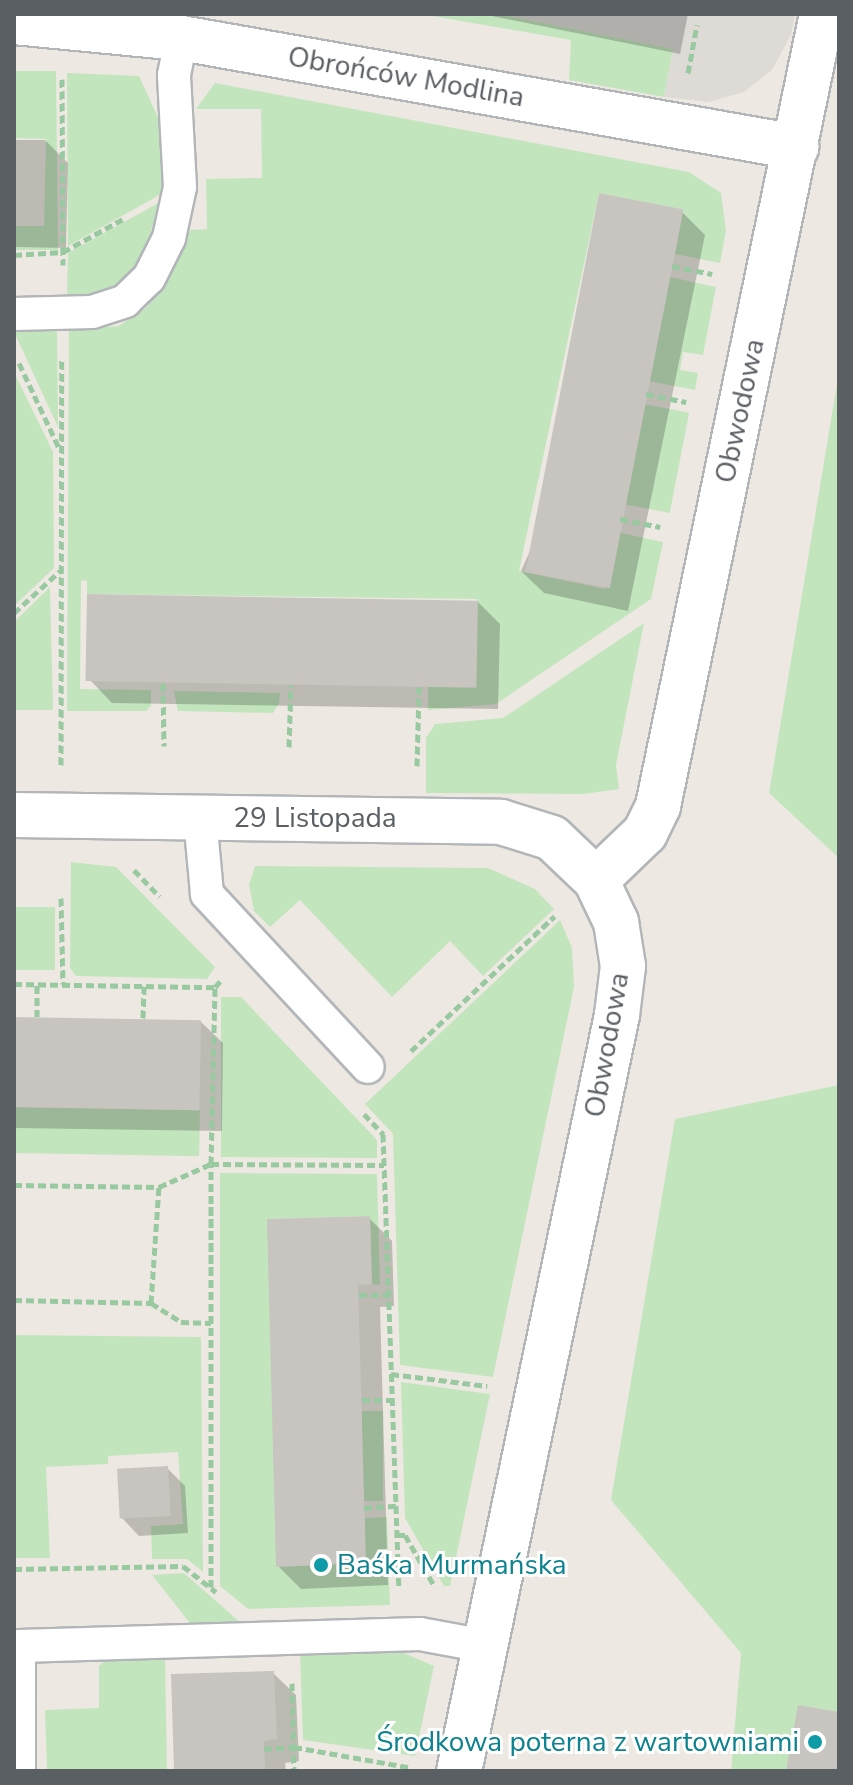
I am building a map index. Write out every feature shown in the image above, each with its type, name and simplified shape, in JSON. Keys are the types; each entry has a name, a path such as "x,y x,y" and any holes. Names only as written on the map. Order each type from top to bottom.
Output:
{"street":[{"name":"Obwodowa","path":"440,1770 485,1646 617,1015 623,966 616,922 596,880 645,833 658,806 822,14"},
{"name":"Obrońców Modlina","path":"14,22 181,38 796,147"},
{"name":"29 Listopada","path":"14,815 501,822 552,838 596,880"}],"lane":[{"path":"14,314 63,315 125,301 149,278 169,238 180,187 174,75 181,38"},
{"path":"200,818 207,894 368,1067"},
{"path":"19,1771 19,1646 420,1634 485,1646"}],"path":[{"path":"692,89 688,77 697,25"},
{"path":"61,773 62,64"},
{"path":"14,255 63,252 180,187"},
{"path":"672,266 715,275"},
{"path":"14,352 61,452"},
{"path":"646,394 703,405"},
{"path":"620,519 677,531"},
{"path":"14,613 60,571"},
{"path":"163,683 164,746"},
{"path":"289,747 291,685"},
{"path":"416,780 419,687"},
{"path":"61,898 63,984"},
{"path":"400,1060 562,910"},
{"path":"211,1588 211,1164 215,987 230,972"},
{"path":"14,984 215,987"},
{"path":"37,984 37,1017"},
{"path":"143,1018 144,986"},
{"path":"383,1141 399,1596"},
{"path":"14,1185 159,1187 211,1164 384,1165"},
{"path":"151,1303 159,1187"},
{"path":"359,1295 389,1295"},
{"path":"14,1300 151,1303 181,1322 211,1323"},
{"path":"391,1374 500,1388"},
{"path":"362,1400 393,1400"},
{"path":"364,1508 396,1506"},
{"path":"397,1535 405,1535 443,1602"},
{"path":"14,1569 183,1566 223,1597"},
{"path":"292,1686 294,1771"},
{"path":"264,1749 294,1747 440,1770"}],"shaded area":[{"path":"499,14 795,14 791,35 772,70 744,92 708,102 664,97 673,49"}],"green space":[{"path":"421,14 499,14 673,49 664,97 569,80 571,40"},
{"path":"14,71 56,71 58,250 14,250 14,226 44,226 46,139 14,138"},
{"path":"67,73 139,76 161,124 163,193 68,246"},
{"path":"215,83 689,172 721,193 726,231 720,263 675,254 683,210 599,193 519,571 605,589 617,532 663,542 651,599 496,704 428,710 428,687 476,687 477,599 87,594 87,581 81,580 80,689 151,690 151,706 146,711 67,711 69,330 119,326 147,307 169,280 190,230 207,229 206,179 262,178 261,109 196,109"},
{"path":"162,201 136,272 119,288 99,296 67,297 68,253"},
{"path":"670,277 716,287 703,355 683,352 680,370 698,373 695,390 649,381"},
{"path":"14,326 57,327 58,427 14,332"},
{"path":"14,372 53,452 54,568 14,606"},
{"path":"839,372 839,858 769,793"},
{"path":"644,404 689,413 670,513 625,504"},
{"path":"50,587 53,710 14,710 14,622"},
{"path":"644,623 616,765 619,789 584,794 426,793 426,738 435,724 503,718"},
{"path":"174,691 280,693 279,704 273,713 178,711"},
{"path":"71,862 116,867 215,967 207,979 76,976 70,968"},
{"path":"255,866 488,868 535,889 554,909 483,976 450,941 392,997 300,900 270,927 254,911 249,885"},
{"path":"14,907 55,907 55,970 14,970"},
{"path":"560,920 572,948 574,987 493,1377 400,1365 393,1134 365,1104"},
{"path":"221,997 241,997 377,1140 377,1158 221,1157"},
{"path":"839,1085 839,1771 731,1771 741,1653 611,1500 675,1119"},
{"path":"14,1107 200,1110 199,1156 14,1153"},
{"path":"220,1173 377,1174 380,1285 372,1284 370,1216 268,1219 365,1563 365,1518 387,1517 390,1605 248,1609 220,1586"},
{"path":"14,1335 201,1337 203,1572 187,1559 152,1559 151,1526 183,1524 178,1452 108,1456 108,1464 46,1467 50,1558 14,1558"},
{"path":"401,1382 490,1394 450,1586 444,1586 405,1518"},
{"path":"362,1411 383,1411 383,1501 362,1501"},
{"path":"184,1573 241,1623 190,1623 152,1575"},
{"path":"397,1650 434,1666 415,1756 303,1740 300,1653"},
{"path":"165,1657 167,1771 47,1771 45,1710 99,1708 99,1666 108,1658"}],"building":[{"path":"599,193 683,209 610,588 525,572"},
{"path":"87,594 478,601 476,688 85,681"},
{"path":"14,1017 201,1020 199,1110 14,1107"},
{"path":"370,1216 372,1284 358,1285 366,1563 276,1567 267,1219"},
{"path":"168,1466 171,1516 120,1519 117,1469"},
{"path":"274,1671 277,1739 264,1741 265,1771 174,1771 171,1674"},
{"name":"Środkowa poterna z wartowniami","path":"798,1705 839,1712 839,1771 786,1771"}],"place":[{"name":"Baśka Murmańska","path":"321,1565"},
{"name":"Środkowa poterna z wartowniami","path":"815,1742"}]}
